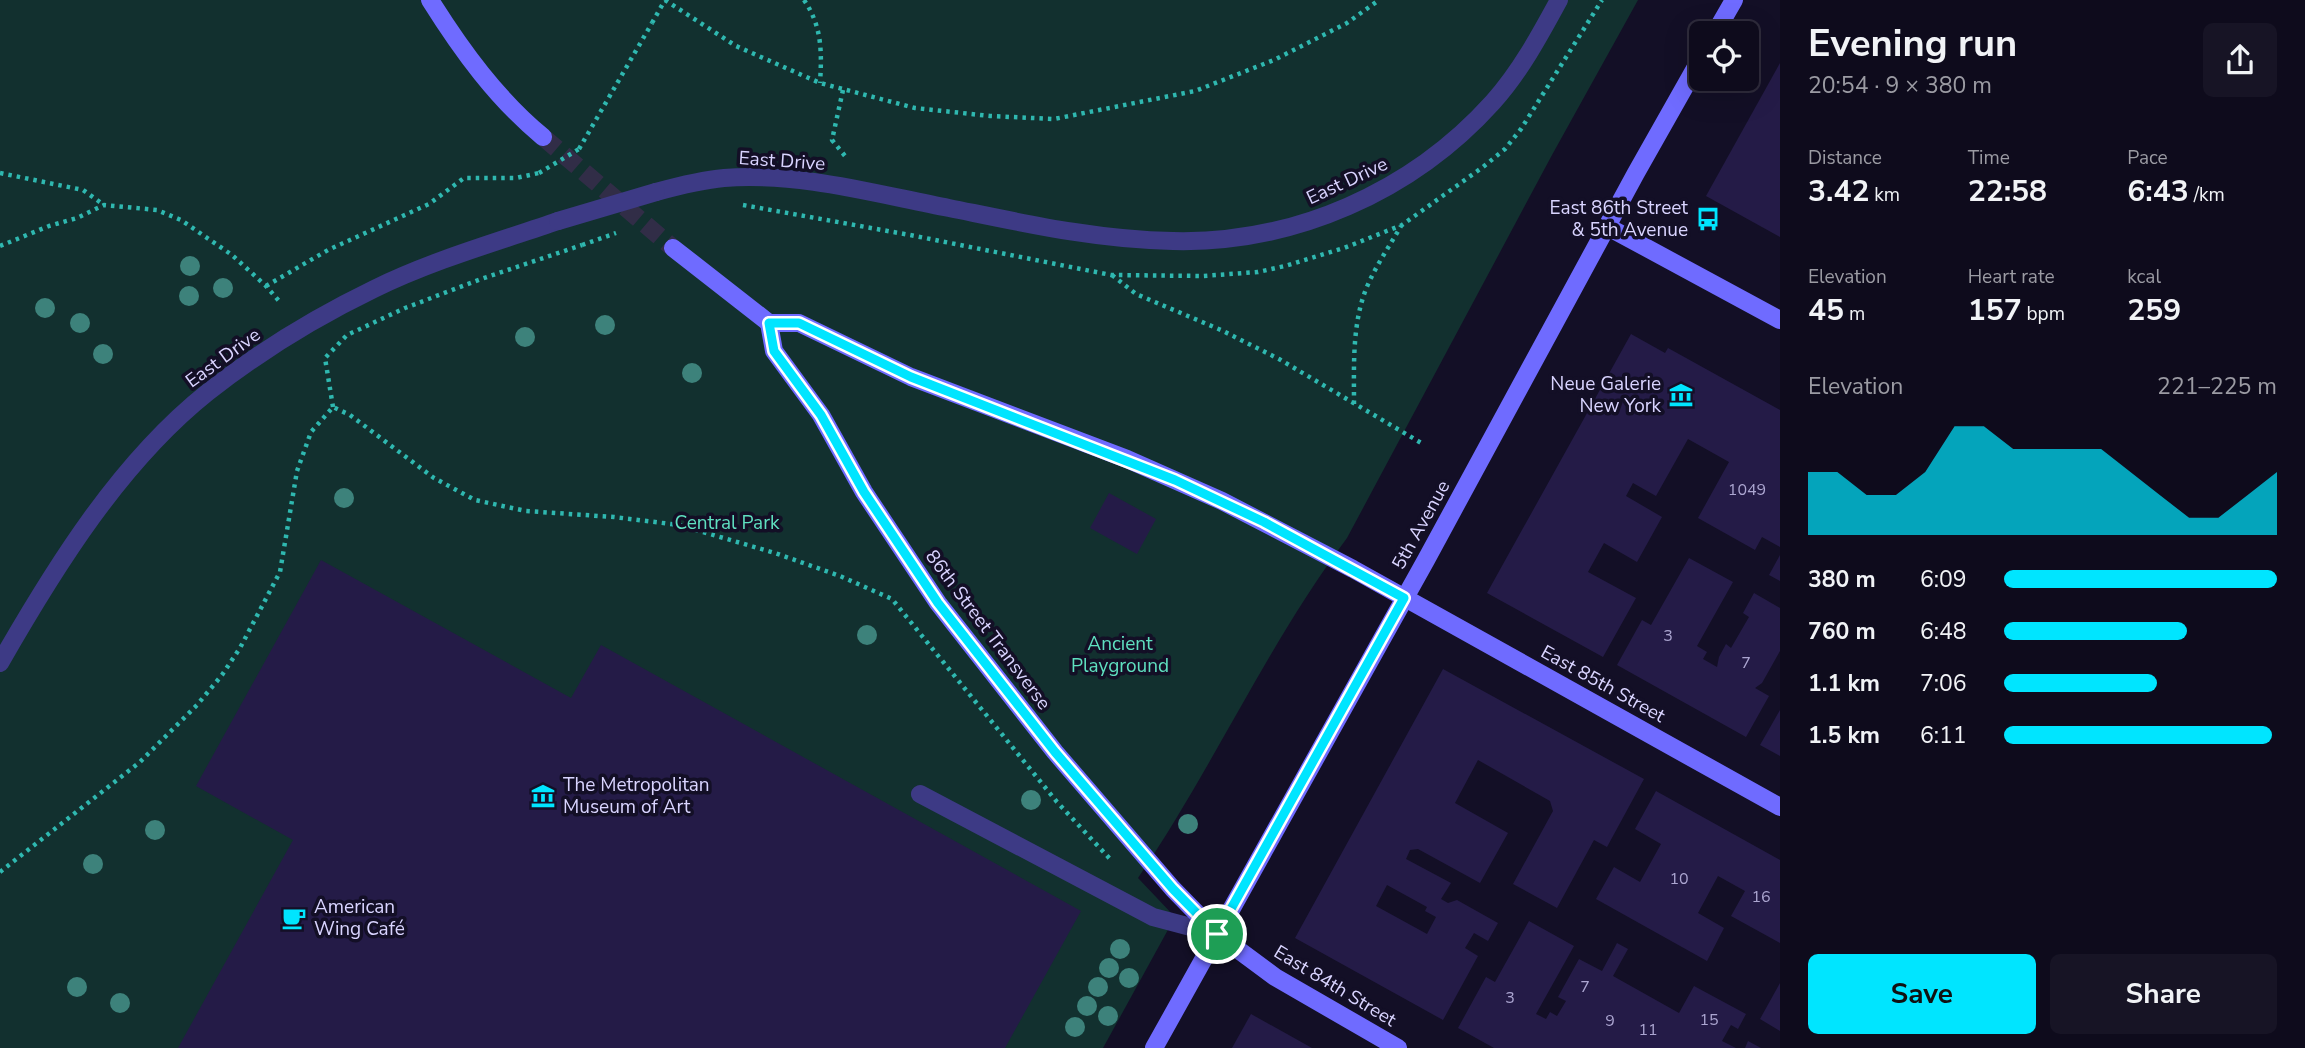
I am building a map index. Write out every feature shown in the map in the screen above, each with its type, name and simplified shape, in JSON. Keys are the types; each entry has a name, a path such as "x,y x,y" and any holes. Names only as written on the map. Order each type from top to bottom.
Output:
{"main road":[{"path":"430,0 495,91 517,116 543,137"},
{"path":"1722,21 1734,0"},
{"name":"5th Avenue","path":"1154,1048 1689,79"},
{"path":"1608,227 1780,320"},
{"path":"673,248 769,323 799,323 911,377 1163,475 1243,512 1404,598"},
{"name":"86th Street Transverse","path":"769,323 774,351 821,415 871,503 938,603 1055,752 1173,889 1217,934"},
{"name":"East 85th Street","path":"1404,598 1780,807"},
{"name":"East 84th Street","path":"1217,934 1301,994 1398,1048"}],"street":[{"name":"East Drive","path":"0,663 59,565 114,489 151,447 207,393 275,345 375,288 465,252 558,222 656,192 723,178 759,177 852,189 1053,229 1137,240 1210,240 1284,230 1347,207 1382,190 1446,148 1494,101 1512,78 1559,0"},
{"path":"919,794 1153,917 1217,934"}],"path":[{"path":"266,286 328,250 429,204 464,178 516,178 539,173 579,149 665,0 736,46 820,83 915,107 1054,120 1195,91 1273,60 1347,23 1379,0"},
{"path":"804,0 812,11 821,41 820,83"},
{"path":"735,204 910,234 1111,275 1203,276 1258,272 1316,257 1402,225 1474,174 1505,149 1521,129 1602,0"},
{"path":"843,90 832,139 845,156"},
{"path":"0,173 83,190 104,205 157,210 181,220 232,255 279,301"},
{"path":"0,246 77,218 104,205"},
{"path":"1354,404 1355,349 1361,308 1371,278 1402,225"},
{"path":"333,407 325,358 347,335 405,308 582,245"},
{"path":"1111,275 1136,294 1250,344 1423,444"},
{"path":"333,407 350,415 434,478 475,500 526,511 679,525 775,553 840,576 892,599 1056,802 1120,870"},
{"path":"0,872 140,762 197,705 222,675 240,648 280,572 297,471 311,432 333,407"}],"green space":[{"name":"Central Park","path":"0,0 1638,0 1347,538 1291,621 1191,794 1138,878 1175,917 1103,1048 0,1048"}],"building":[{"path":"1780,63 1780,237 1706,196"},
{"path":"1631,334 1665,353 1668,348 1780,410 1780,547 1762,537 1755,550 1698,518 1729,462 1688,439 1656,496 1633,483 1626,496 1662,517 1637,562 1604,543 1588,572 1636,598 1603,657 1487,593"},
{"path":"1109,493 1156,519 1137,554 1090,528"},
{"path":"1780,555 1780,581 1769,575"},
{"path":"1689,558 1733,582 1697,646 1707,652 1703,659 1717,667 1726,644 1731,648 1749,617 1743,613 1754,593 1780,608 1780,651 1762,683 1755,688 1769,696 1746,737 1617,665 1642,620 1651,625"},
{"name":"The Metropolitan Museum of Art","path":"321,560 571,698 601,645 1081,911 1005,1048 178,1048 293,840 196,786"},
{"path":"1443,669 1644,779 1607,847 1594,840 1557,908 1513,884 1553,811 1550,801 1478,760 1455,803 1508,833 1480,883 1418,849 1410,850 1406,859 1451,883 1441,899 1448,903 1457,900 1498,923 1488,941 1474,933 1465,948 1478,956 1443,1020 1295,938","holes":["1387,885 1427,907 1425,911 1436,917 1427,934 1376,906"]},
{"path":"1780,710 1780,756 1760,745"},
{"path":"1656,791 1780,860 1780,943 1731,916 1745,891 1718,876 1698,913 1724,928 1707,961 1596,899 1614,867 1640,882 1661,844 1635,829"},
{"path":"1529,921 1574,946 1536,1014 1546,1019 1550,1012 1557,1016 1566,1001 1558,997 1579,959 1602,971 1617,943 1628,949 1613,976 1679,1013 1694,986 1746,1014 1738,1029 1731,1025 1722,1041 1736,1048 1494,1048 1458,1028 1486,977 1495,982"},
{"path":"1780,983 1780,1031 1760,1019"},
{"path":"1251,1014 1312,1048 1232,1048"},
{"path":"1748,1041 1761,1048 1745,1048"}],"tunnel":[{"path":"543,137 673,248"}],"place":[{"name":"East 86th Street & 5th Avenue","path":"1708,219"},
{"name":"Neue Galerie New York","path":"1681,395"},
{"name":"The Metropolitan Museum of Art","path":"543,796"},
{"name":"American Wing Café","path":"294,918"}],"route":[{"path":"769,323 799,323 911,377 1127,459 1264,522 1404,598 1217,934 1173,889 1055,752 938,603 864,492 821,415 774,351 769,323"}],"park label":[{"name":"Ancient Playground","path":"1120,655"}]}
